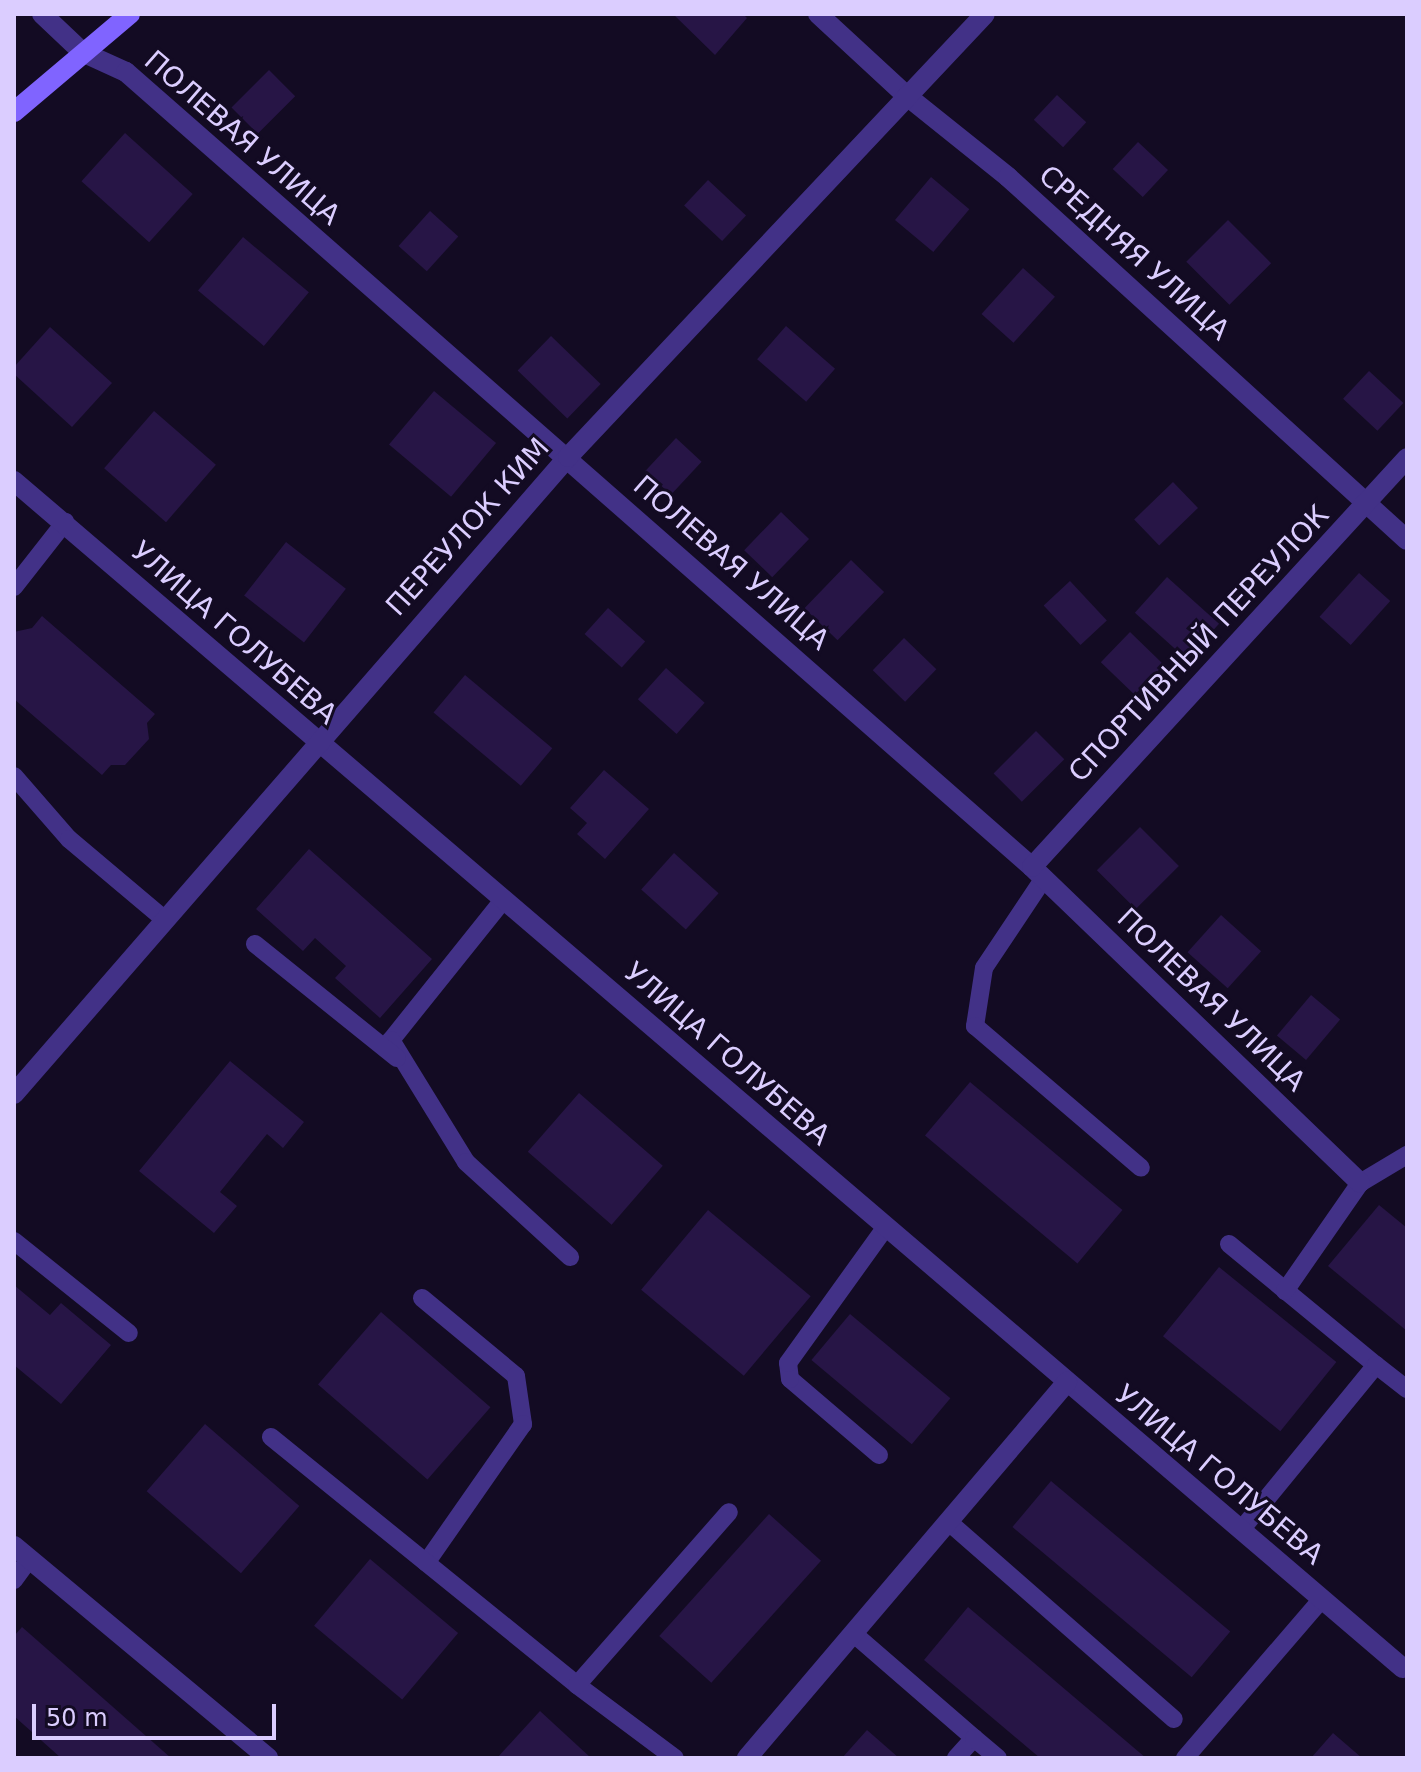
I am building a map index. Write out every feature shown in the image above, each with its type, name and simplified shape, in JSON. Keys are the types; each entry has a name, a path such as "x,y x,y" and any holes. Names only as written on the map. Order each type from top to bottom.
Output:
{"street":[{"name":"ПОЛЕВАЯ УЛИЦА","path":"42,14 82,52 126,72 1038,872 1360,1183"},
{"path":"14,112 130,14"},
{"name":"СРЕДНЯЯ УЛИЦА","path":"818,14 907,96 1008,177 1407,540"},
{"name":"ПЕРЕУЛОК КИМ","path":"14,1094 315,741 568,457 985,14"},
{"name":"СПОРТИВНЫЙ ПЕРЕУЛОК","path":"1038,872 1407,458"},
{"name":"УЛИЦА ГОЛУБЕВА","path":"14,481 1403,1668"},
{"path":"747,1758 951,1524 1067,1382"},
{"path":"22,1552 268,1758"}],"lane":[{"path":"14,587 65,522"},
{"path":"14,776 69,839 164,919"},
{"path":"1038,872 984,968 975,1026 1141,1168"},
{"path":"504,899 391,1040 466,1162 570,1257"},
{"path":"255,944 405,1065"},
{"path":"1285,1291 1360,1183 1407,1155"},
{"path":"879,1455 790,1379 788,1363 885,1228"},
{"path":"14,1241 129,1333"},
{"path":"1229,1244 1407,1389"},
{"path":"422,1298 516,1376 523,1424 426,1563"},
{"path":"1241,1530 1376,1365"},
{"path":"271,1437 577,1685 675,1758"},
{"path":"577,1685 729,1512"},
{"path":"951,1524 1174,1719"},
{"path":"14,1580 22,1552"},
{"path":"1185,1758 1322,1599"},
{"path":"854,1634 998,1758"},
{"path":"956,1758 974,1738"}],"building":[{"path":"673,14 743,14 747,18 715,55"},
{"path":"269,70 295,96 258,134 232,107"},
{"path":"1057,95 1086,122 1063,147 1034,120"},
{"path":"125,133 193,194 149,242 82,181"},
{"path":"1138,142 1168,170 1143,197 1113,169"},
{"path":"931,177 969,209 933,252 895,220"},
{"path":"708,180 746,215 722,241 684,206"},
{"path":"430,211 458,236 427,271 399,246"},
{"path":"1228,220 1271,263 1229,305 1186,262"},
{"path":"243,237 309,292 264,346 198,291"},
{"path":"1023,268 1055,297 1013,343 982,314"},
{"path":"786,326 835,369 806,402 757,359"},
{"path":"50,327 112,383 72,427 14,374 14,367"},
{"path":"551,336 601,384 567,418 518,371"},
{"path":"1369,371 1403,403 1377,431 1343,399"},
{"path":"434,391 496,443 451,497 389,445"},
{"path":"154,411 216,465 166,522 104,468"},
{"path":"676,438 702,462 671,495 645,471"},
{"path":"1173,482 1198,508 1159,545 1134,520"},
{"path":"781,512 809,539 772,577 744,550"},
{"path":"286,542 346,589 304,642 244,596"},
{"path":"851,560 884,592 838,640 804,608"},
{"path":"1359,573 1390,601 1351,645 1320,617"},
{"path":"1167,577 1219,624 1187,660 1135,613"},
{"path":"1070,581 1107,620 1080,645 1044,606"},
{"path":"608,608 645,641 622,667 585,634"},
{"path":"42,616 155,714 147,723 149,739 125,765 111,765 102,775 14,699 14,632 32,628"},
{"path":"1130,632 1164,665 1135,695 1101,662"},
{"path":"904,638 936,669 905,702 873,670"},
{"path":"666,668 705,703 677,734 638,699"},
{"path":"465,675 552,748 521,786 434,713"},
{"path":"1036,731 1064,759 1022,802 994,773"},
{"path":"604,770 649,809 605,859 577,834 587,823 570,808"},
{"path":"1140,827 1179,866 1136,909 1097,870"},
{"path":"309,849 432,959 380,1018 335,978 346,966 315,938 303,951 256,909"},
{"path":"674,853 719,893 686,930 641,889"},
{"path":"1221,915 1261,951 1228,988 1188,952"},
{"path":"1311,995 1340,1019 1306,1060 1277,1036"},
{"path":"230,1061 304,1122 283,1148 267,1134 220,1192 237,1206 214,1233 139,1171"},
{"path":"970,1082 1122,1210 1077,1264 925,1136"},
{"path":"579,1093 663,1166 612,1225 528,1152"},
{"path":"1379,1205 1407,1228 1407,1331 1328,1266"},
{"path":"708,1210 811,1296 744,1376 641,1290"},
{"path":"1219,1267 1336,1362 1280,1431 1163,1336"},
{"path":"14,1285 50,1315 61,1303 111,1345 61,1404 14,1365"},
{"path":"381,1312 490,1407 427,1480 318,1384"},
{"path":"850,1314 950,1398 912,1444 811,1360"},
{"path":"205,1424 299,1506 241,1573 147,1491"},
{"path":"1051,1481 1230,1631 1192,1677 1012,1527"},
{"path":"769,1514 821,1561 711,1683 659,1636"},
{"path":"370,1559 458,1633 402,1700 314,1626"},
{"path":"968,1607 1146,1758 1040,1758 924,1660"},
{"path":"22,1627 171,1758 61,1758 14,1716 14,1636"},
{"path":"540,1711 591,1758 497,1758"},
{"path":"867,1730 899,1758 842,1758"},
{"path":"1333,1733 1362,1758 1311,1758"}]}
